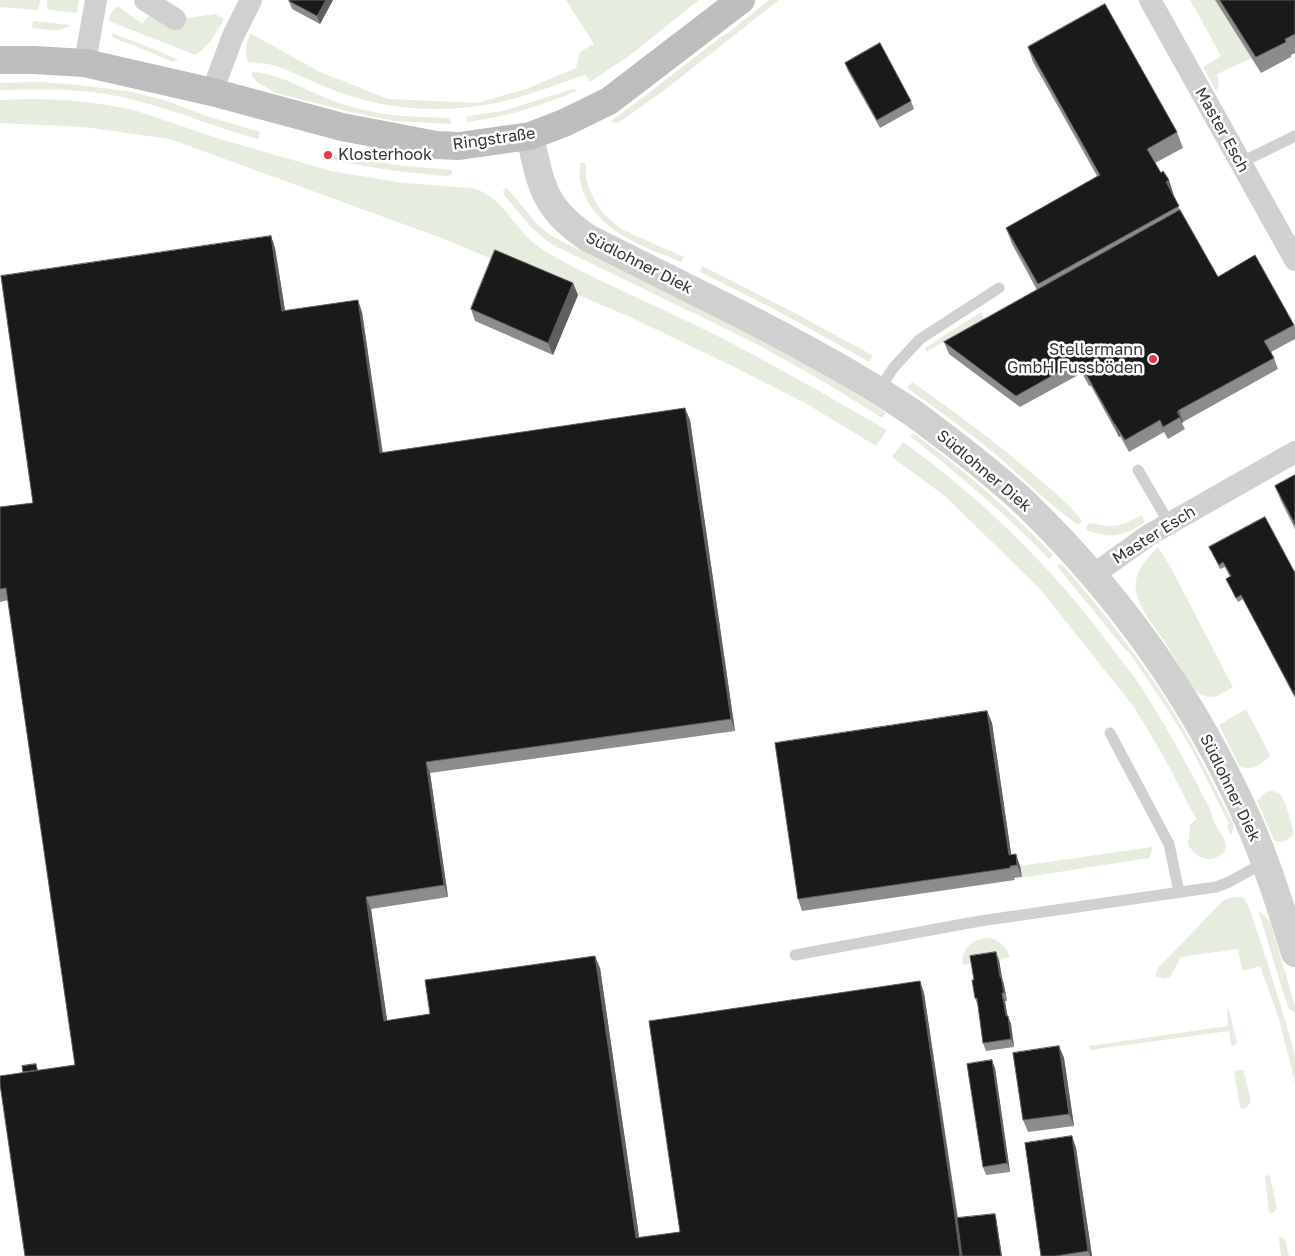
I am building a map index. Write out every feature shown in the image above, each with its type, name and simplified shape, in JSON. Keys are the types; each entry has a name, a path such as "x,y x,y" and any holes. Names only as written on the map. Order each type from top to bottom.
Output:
{"main road":[{"name":"Ringstraße","path":"0,60 85,63 212,92 342,127 436,145 459,146 530,136 564,124 609,101 742,0"}],"street":[{"path":"85,63 96,0"},
{"path":"145,0 175,19"},
{"path":"212,92 233,36 251,0"},
{"name":"Master Esch","path":"1150,0 1295,260"},
{"name":"Südlohner Diek","path":"530,136 542,184 548,199 561,217 574,229 588,238 785,337 909,410 1001,482 1025,504 1093,575 1136,628 1164,667 1200,725 1223,768 1248,821 1264,862 1295,953"},
{"name":"Master Esch","path":"1093,575 1149,535 1295,452"}],"lane":[{"path":"1240,163 1295,136"},
{"path":"878,391 894,367 920,339 999,288"},
{"path":"1138,470 1169,523"},
{"path":"1110,733 1169,844 1178,892"},
{"path":"795,955 980,921 1216,886 1229,882 1264,862"}],"shaded area":[{"path":"0,0 40,0 37,10 0,7"},
{"path":"47,0 79,0 77,13 47,9"},
{"path":"566,0 699,0 633,53 590,82 585,75 541,90 482,106 425,109 368,101 340,93 276,66 248,62 246,54 250,33 318,71 388,99 477,103 526,89 576,68 580,52 594,44"},
{"path":"769,0 779,0 666,89 618,123 611,121 728,33"},
{"path":"1190,0 1216,0 1252,58 1217,74 1219,85 1216,91 1203,67 1221,56"},
{"path":"118,6 142,24 150,14 176,30 185,16 188,18 215,14 224,19 205,47 196,55 111,22 109,20 111,14"},
{"path":"33,21 70,25 62,29 47,30 32,28"},
{"path":"112,33 178,60 173,62 113,38"},
{"path":"252,72 275,76 355,108 395,115 448,118 451,124 395,121 276,93 257,82 252,76"},
{"path":"39,82 133,92 164,100 210,117 260,132 258,139 143,102 95,92 32,89 0,90 0,83"},
{"path":"573,89 577,91 536,106 509,114 467,122 468,116 503,111"},
{"path":"0,100 66,100 131,109 223,140 331,171 404,183 472,188 494,199 526,235 545,251 599,280 741,348 887,430 876,446 805,403 628,316 444,239 170,139 84,127 0,123"},
{"path":"335,154 396,165 452,170 452,174 449,176 432,175 390,170 333,160"},
{"path":"580,163 586,164 586,178 589,188 603,213 623,230 684,257 681,262 631,240 609,226 595,212 585,196 580,177"},
{"path":"506,187 537,224 549,234 678,296 806,362 886,413 882,418 826,383 753,342 553,245 530,226 504,195 503,191"},
{"path":"702,266 793,312 872,355 872,357 869,362 828,338 700,272"},
{"path":"981,312 985,319 926,352 925,348"},
{"path":"912,382 1009,454 1063,499 1082,521 1078,525 1067,517 983,444 907,388"},
{"path":"913,433 986,491 1053,555 1049,559 982,495 910,436"},
{"path":"903,442 962,488 1017,538 1092,622 1142,688 1178,749 1225,841 1226,848 1222,854 1212,859 1207,859 1193,852 1187,842 1190,825 1197,818 1134,707 1039,588 946,497 892,457"},
{"path":"1142,515 1145,522 1130,531 1117,535 1103,535 1086,530 1087,525 1090,523 1112,526 1128,522"},
{"path":"1158,547 1171,568 1233,687 1216,696 1205,696 1195,690 1145,613 1138,598 1136,584 1139,572 1145,561"},
{"path":"1061,563 1126,642 1171,708 1200,758 1234,826 1231,836 1227,826 1229,824 1191,748 1176,723 1128,651 1057,566"},
{"path":"1246,709 1270,755 1260,764 1251,768 1239,765 1219,725"},
{"path":"1266,792 1279,793 1282,797 1289,813 1294,834 1282,842 1274,840 1257,801"},
{"path":"1152,847 1149,858 1022,877 1020,866"},
{"path":"1235,897 1245,899 1267,961 1291,1040 1295,1058 1295,1083 1279,1019 1260,966 1242,971 1238,949 1181,957 1170,977 1164,979 1156,976 1158,968 1219,905 1226,899"},
{"path":"1258,910 1270,921 1295,1006 1295,1013 1288,1008"},
{"path":"991,938 1001,944 1010,957 963,965 963,955 968,946 976,941"},
{"path":"1227,1008 1237,1042 1233,1046 1231,1045 1229,1031 1090,1050 1089,1046 1228,1026"},
{"path":"1242,1070 1251,1102 1246,1108 1242,1109 1240,1107 1234,1071"},
{"path":"1268,1175 1270,1176 1277,1208 1275,1212 1270,1213 1265,1178"},
{"path":"1280,1237 1285,1239 1289,1256 1281,1256"}],"building":[{"path":"290,0 326,0 317,16"},
{"path":"1220,0 1295,0 1295,34 1285,39 1286,42 1256,57"},
{"path":"1105,4 1177,132 1147,149 1161,173 1163,171 1169,180 1166,182 1179,206 1038,284 1006,228 1100,175 1028,47"},
{"path":"880,43 911,101 877,120 845,63"},
{"path":"1180,210 1218,277 1255,255 1294,325 1264,341 1274,358 1179,410 1177,412 1180,417 1163,427 1160,420 1125,440 1078,361 1016,396 944,342"},
{"path":"271,236 282,311 358,300 380,453 685,408 731,719 426,762 444,885 366,897 384,1021 430,1014 425,980 595,956 636,1238 680,1232 649,1021 920,981 960,1256 25,1256 0,1076 75,1065 6,588 0,589 0,507 33,503 1,276"},
{"path":"495,250 573,283 548,343 471,309"},
{"path":"1295,475 1295,524 1275,486"},
{"path":"1265,517 1295,573 1295,696 1241,595 1236,598 1226,579 1231,576 1223,562 1219,565 1209,547"},
{"path":"987,711 1009,855 1016,854 1017,865 1010,866 1010,868 798,899 775,743"},
{"path":"996,952 1011,1039 983,1043 977,998 975,998 972,980 974,980 970,956"},
{"path":"1059,1046 1069,1114 1023,1120 1013,1053"},
{"path":"992,1060 1007,1163 983,1167 967,1064"},
{"path":"36,1064 37,1070 23,1072 22,1066"},
{"path":"1072,1136 1088,1251 1041,1256 1025,1143"},
{"path":"995,1214 1001,1256 962,1256 957,1218"}],"place":[{"name":"Klosterhook","path":"328,155"},
{"name":"Stellermann GmbH Fussböden","path":"1153,359"}]}
